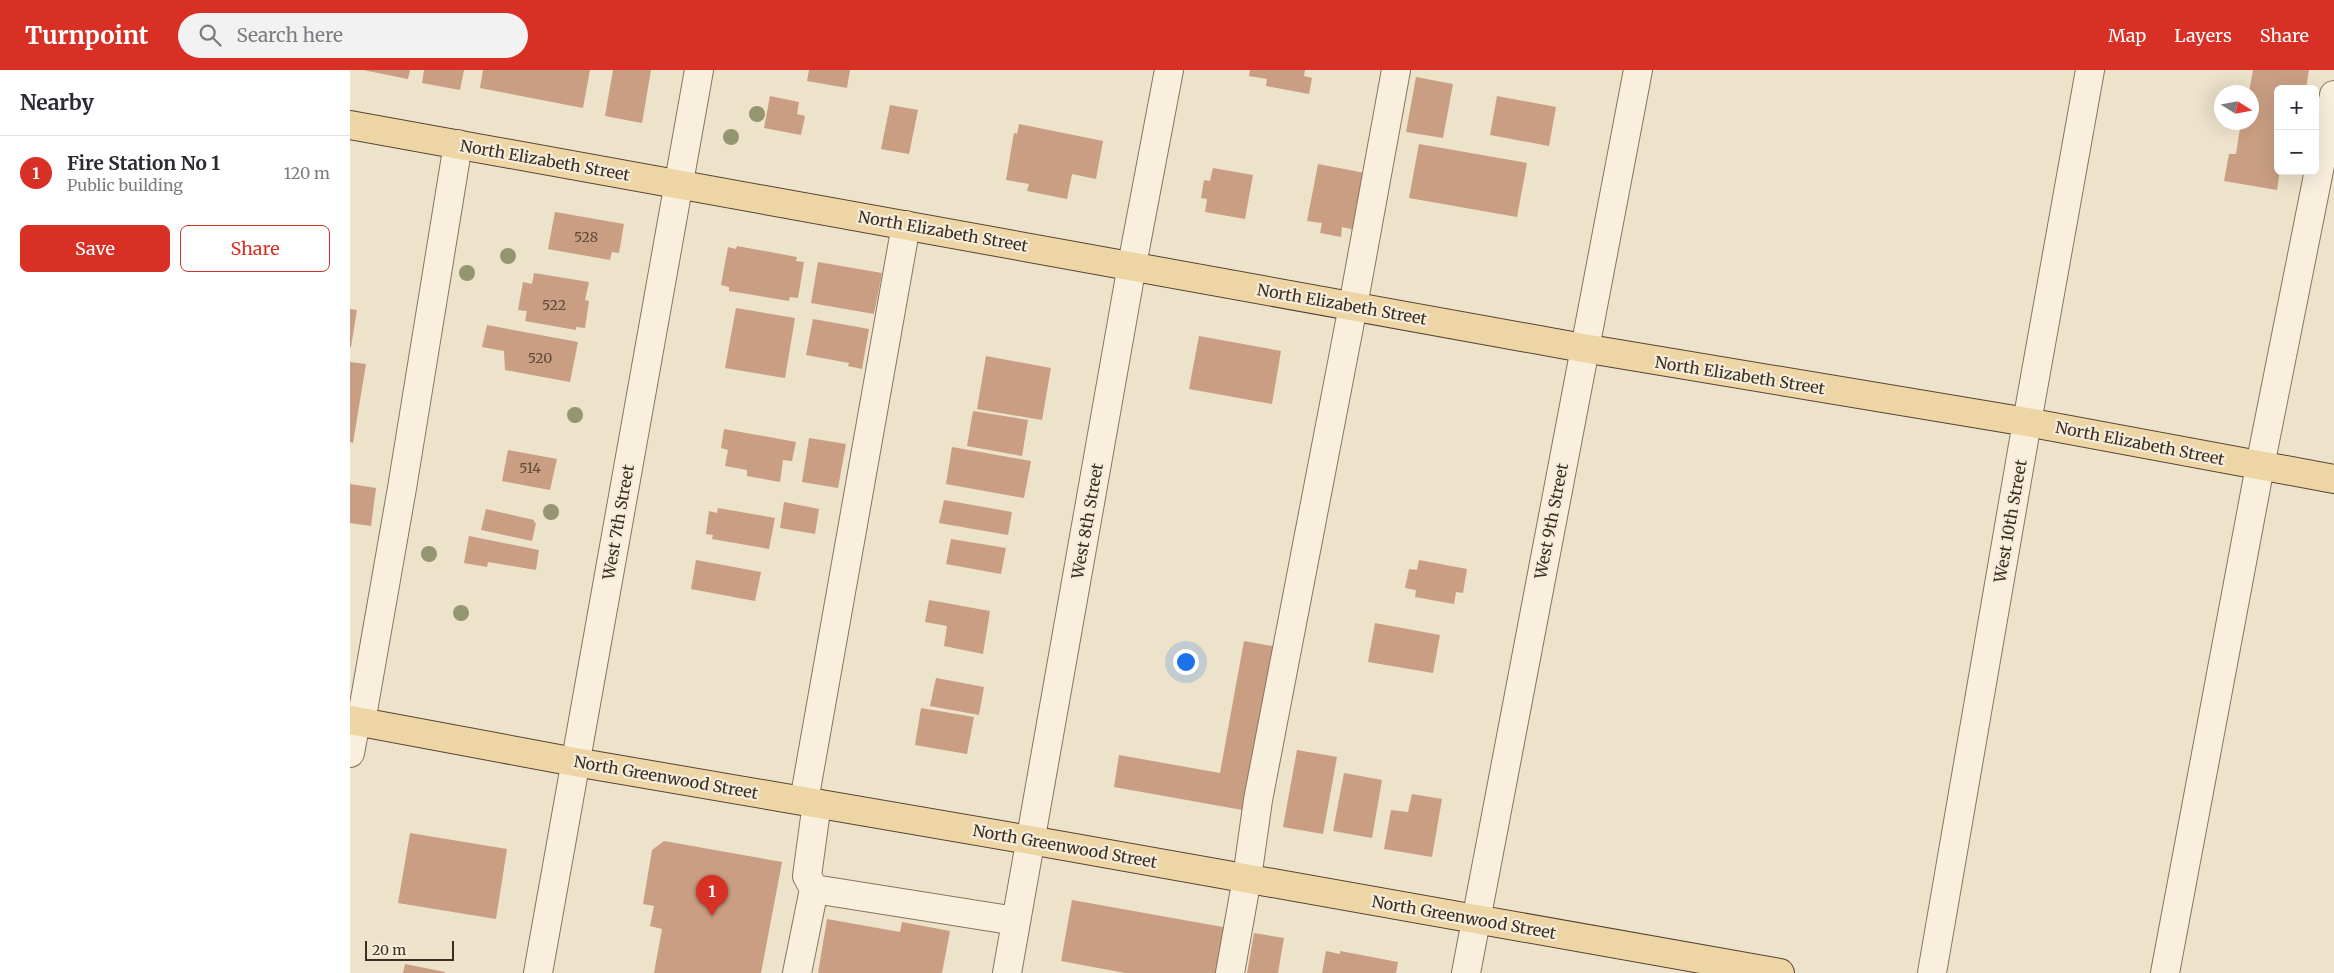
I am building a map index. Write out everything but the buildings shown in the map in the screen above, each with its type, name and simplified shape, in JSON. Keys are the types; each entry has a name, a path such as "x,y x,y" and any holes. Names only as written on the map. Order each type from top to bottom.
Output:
{"main road":[{"name":"North Elizabeth Street","path":"350,125 1583,348 2027,422 2334,479"},
{"name":"North Greenwood Street","path":"355,721 575,762 1476,919 1698,966 1780,973"}],"street":[{"name":"West 7th Street","path":"538,973 698,70"},
{"name":"West 8th Street","path":"1007,973 1132,265 1169,70"},
{"path":"1230,973 1247,878 1258,800 1354,306 1396,70"},
{"name":"West 9th Street","path":"1466,973 1583,348 1638,70"},
{"name":"West 10th Street","path":"1932,973 2090,70"},
{"path":"2166,973 2260,466 2334,95"},
{"path":"350,753 402,488 458,144"},
{"path":"796,973 814,889 807,876 810,802 906,225"},
{"path":"814,889 1016,921"}],"place":[{"name":"Fire Station No 1","path":"712,916"}]}
